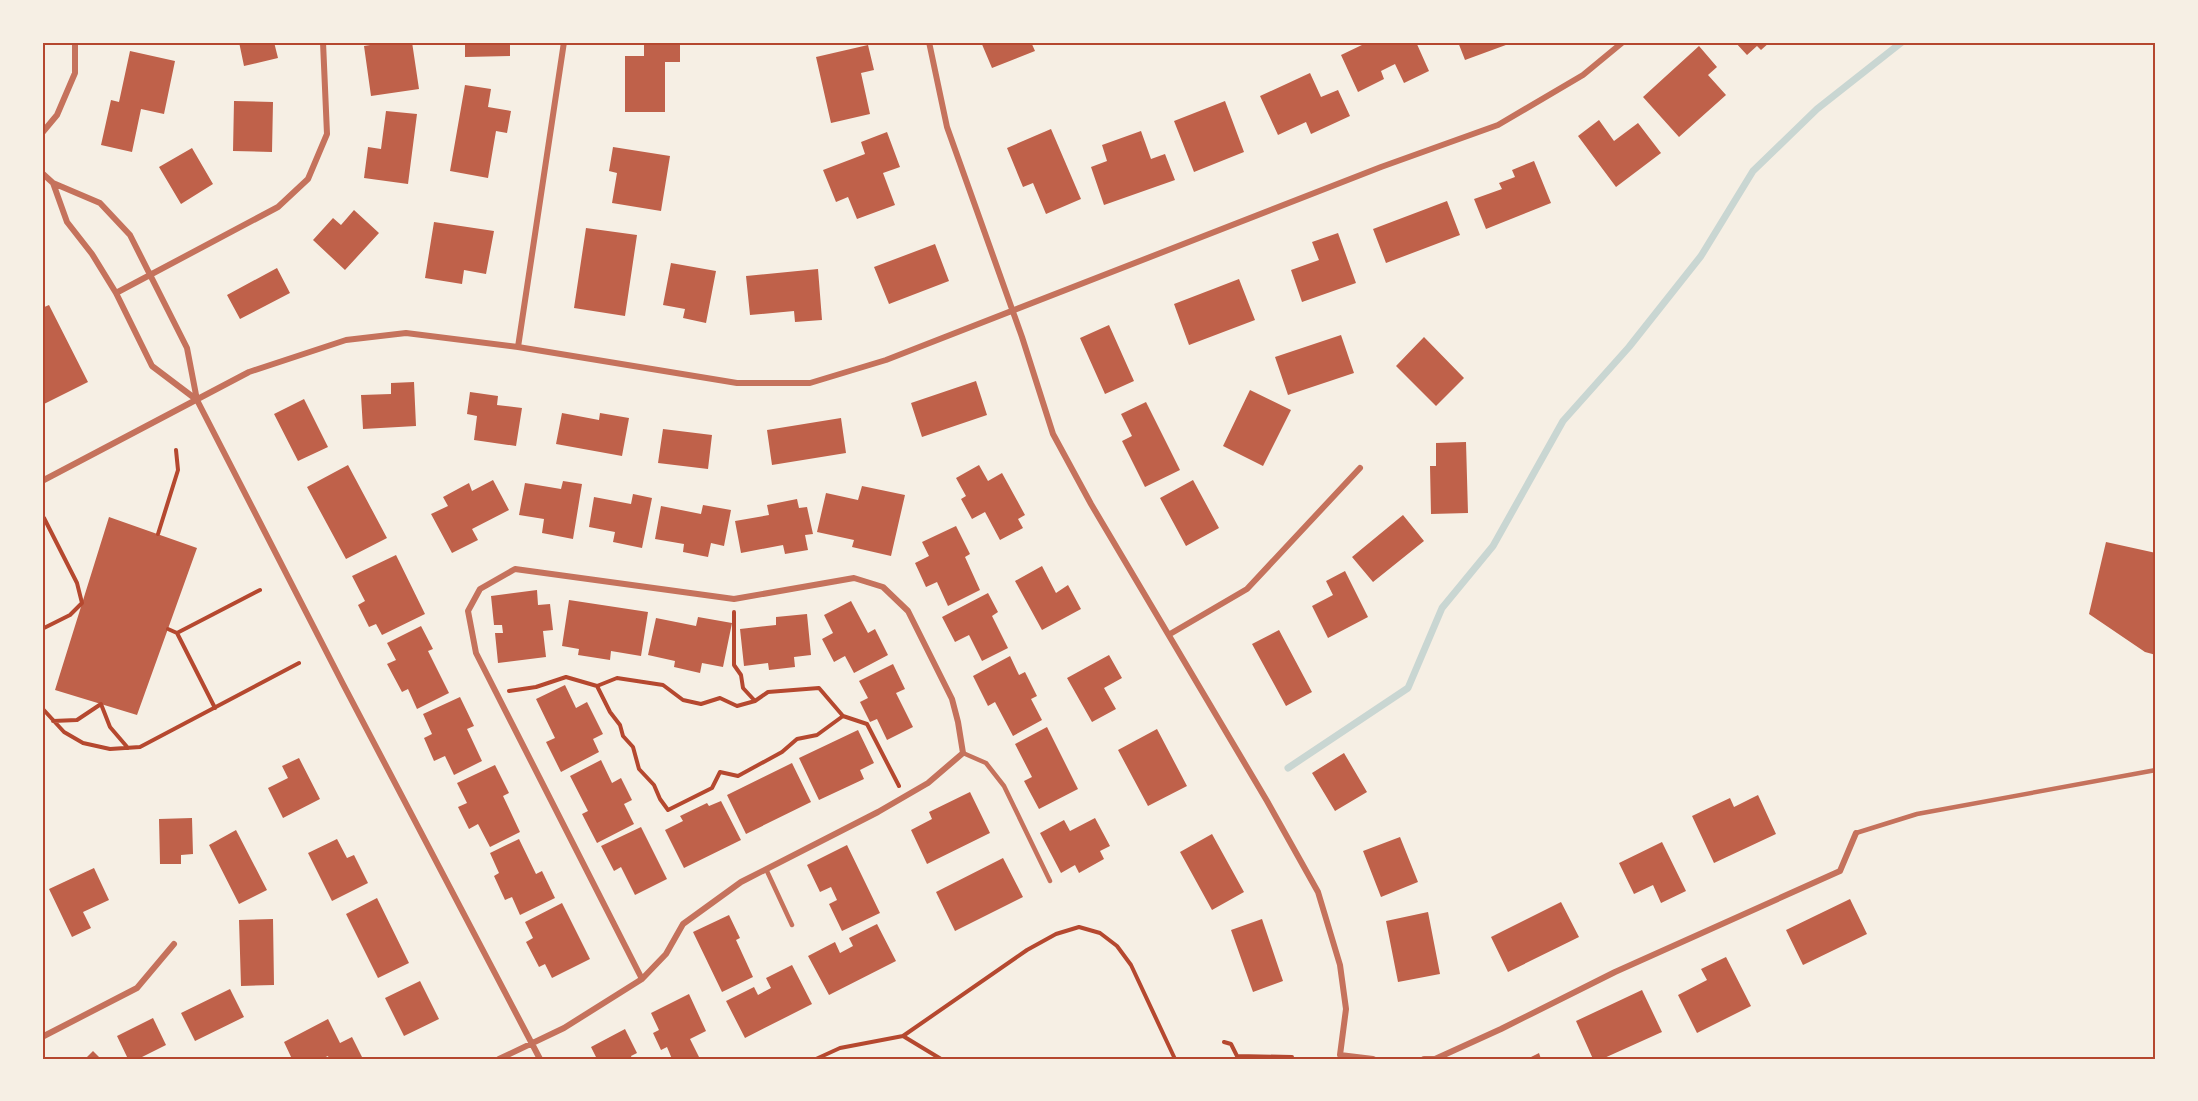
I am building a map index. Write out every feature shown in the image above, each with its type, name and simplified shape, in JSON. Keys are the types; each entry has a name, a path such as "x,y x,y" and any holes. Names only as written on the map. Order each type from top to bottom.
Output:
{"street":[{"path":"42,133 57,115 75,74 75,42"},
{"path":"116,293 278,207 308,179 327,134 323,42"},
{"path":"518,347 564,42"},
{"path":"929,42 947,127 1053,434 1091,504 1170,634 1318,892 1341,965 1346,1009 1340,1054 1373,1059"},
{"path":"42,481 249,372 346,340 406,333 518,347 737,383 810,383 886,360 1381,167 1498,125 1583,75 1623,42"},
{"path":"42,173 53,183 100,203 130,235 187,348 197,400 540,1059"},
{"path":"53,183 67,222 92,254 116,293 152,366 197,400"},
{"path":"1170,634 1247,589 1360,468"},
{"path":"499,1059 564,1028 642,979 666,954 683,924 741,882 904,797 928,783 963,753 952,699 908,611 883,587 854,578 734,599 515,569 480,589 468,611 476,653 642,979"},
{"path":"1424,1059 1435,1059 1615,972 1840,871 1856,833"},
{"path":"42,1036 137,988 174,944"}],"lane":[{"path":"963,753 986,763 1004,786 1050,881"},
{"path":"1856,833 1917,814 2156,770"},
{"path":"766,869 792,925"}],"path":[{"path":"158,534 178,471 176,450"},
{"path":"42,629 70,615 82,603 77,583 44,518"},
{"path":"177,633 260,590"},
{"path":"734,599 734,665 741,675 743,688 755,701"},
{"path":"168,630 177,633 215,708"},
{"path":"42,708 64,732 83,743 110,748 140,747 299,663"},
{"path":"496,693 536,687 566,677 597,686 617,678 663,685 683,700 700,704 720,698 737,706 755,701 768,692 819,688 843,716 867,724 904,797"},
{"path":"597,686 610,712 620,725 623,736 633,747 639,769 654,785 668,810 712,788 720,772 738,776 782,752 797,739 817,735 843,716"},
{"path":"52,721 77,720 101,704 110,726 128,748"},
{"path":"816,1059 840,1048 903,1036 1028,950 1056,934 1079,927 1100,933 1117,945 1131,965 1175,1059"},
{"path":"903,1036 941,1059"},
{"path":"1224,1042 1231,1044 1237,1056 1292,1057"}],"building":[{"path":"239,42 274,42 278,58 244,66"},
{"path":"389,42 412,42 419,89 371,96 364,46"},
{"path":"465,42 510,42 510,56 465,57"},
{"path":"644,42 680,42 680,62 665,62 665,112 625,112 625,56 644,56"},
{"path":"981,42 1031,42 1035,51 992,68"},
{"path":"1363,42 1416,42 1429,71 1404,83 1395,64 1381,71 1384,79 1358,92 1341,55 1364,44"},
{"path":"1458,42 1514,42 1465,60"},
{"path":"1735,42 1770,42 1761,50 1757,46 1747,55"},
{"path":"868,45 874,70 861,73 870,114 831,123 816,57"},
{"path":"1699,46 1717,67 1708,75 1726,95 1679,137 1643,97"},
{"path":"130,51 175,61 164,114 141,109 132,152 101,145 111,100 119,102"},
{"path":"1310,73 1321,97 1338,90 1350,116 1311,134 1306,122 1278,135 1260,96"},
{"path":"465,85 491,89 488,107 511,111 507,133 496,131 488,178 450,171"},
{"path":"234,101 273,102 272,152 233,151"},
{"path":"1225,101 1244,152 1194,172 1174,121"},
{"path":"386,111 417,114 408,184 364,178 368,147 381,149"},
{"path":"1599,120 1614,141 1638,123 1661,153 1616,187 1578,136"},
{"path":"1051,129 1081,199 1046,214 1033,183 1023,187 1007,148"},
{"path":"1141,131 1151,159 1165,154 1175,180 1104,205 1091,167 1107,161 1102,145"},
{"path":"887,132 900,167 883,173 895,205 857,219 848,197 836,202 823,170 865,154 861,142"},
{"path":"613,147 670,156 661,211 612,203 617,173 609,171"},
{"path":"192,148 213,184 181,204 159,167"},
{"path":"1534,161 1551,203 1486,229 1474,199 1502,189 1499,183 1515,177 1512,170"},
{"path":"1447,201 1460,235 1386,263 1373,229"},
{"path":"354,210 379,233 345,270 313,240 333,218 341,225"},
{"path":"434,222 494,231 486,274 464,270 462,284 425,278"},
{"path":"586,228 637,235 625,316 574,308"},
{"path":"1338,233 1356,283 1302,302 1291,270 1319,260 1312,242"},
{"path":"935,244 949,281 889,304 874,267"},
{"path":"671,263 716,271 706,323 683,318 685,309 663,305"},
{"path":"277,268 290,293 240,319 227,295"},
{"path":"818,269 822,320 795,322 794,311 750,315 746,276"},
{"path":"1239,279 1255,320 1189,345 1174,304"},
{"path":"49,305 88,382 42,405 42,308"},
{"path":"1109,325 1134,381 1105,394 1080,338"},
{"path":"1341,335 1354,373 1288,395 1275,357"},
{"path":"1424,337 1464,378 1436,406 1396,366"},
{"path":"976,381 987,415 922,437 911,403"},
{"path":"414,382 416,426 363,429 361,395 391,394 391,383"},
{"path":"1250,390 1291,410 1263,466 1223,446"},
{"path":"470,392 498,396 497,405 522,408 516,446 474,440 477,416 467,414"},
{"path":"304,399 328,447 298,461 274,414"},
{"path":"1146,402 1180,470 1145,487 1122,441 1132,436 1121,414"},
{"path":"562,413 599,420 600,413 629,418 622,456 556,444"},
{"path":"841,418 846,453 772,465 767,430"},
{"path":"663,429 712,435 708,469 658,463"},
{"path":"1466,442 1468,513 1431,514 1430,466 1436,466 1436,443"},
{"path":"348,465 387,538 346,559 307,487"},
{"path":"979,465 988,481 1002,473 1025,515 1018,519 1023,528 1000,540 985,512 972,519 961,499 966,496 956,478"},
{"path":"493,480 509,510 472,529 478,540 452,553 431,514 448,506 443,497 469,483 472,491"},
{"path":"1193,480 1219,528 1186,546 1160,498"},
{"path":"563,481 582,484 573,539 542,533 544,519 519,515 525,483 561,489"},
{"path":"862,486 905,495 891,556 852,547 854,540 817,532 826,493 858,500"},
{"path":"633,494 652,498 642,548 613,542 615,532 589,527 594,497 631,504"},
{"path":"797,499 799,508 807,507 813,534 805,535 808,550 785,554 783,545 741,553 735,521 769,515 767,505"},
{"path":"703,505 731,510 724,546 711,543 708,557 683,552 684,544 655,539 661,506 701,514"},
{"path":"1403,515 1424,541 1373,582 1352,557"},
{"path":"109,517 197,548 137,715 55,690"},
{"path":"956,526 970,554 965,557 980,590 948,606 937,582 926,587 915,563 929,556 922,542"},
{"path":"2106,542 2156,553 2156,655 2145,652 2089,614"},
{"path":"396,555 425,614 382,635 376,624 369,627 358,605 365,601 352,576"},
{"path":"1042,566 1056,593 1068,585 1081,609 1042,630 1015,581"},
{"path":"1345,571 1368,617 1328,638 1312,606 1333,595 1326,581"},
{"path":"537,590 538,605 550,604 553,630 543,631 546,657 498,663 495,633 503,633 502,625 494,625 491,596"},
{"path":"988,593 998,612 992,616 1008,648 982,661 969,635 955,642 942,617"},
{"path":"569,600 648,612 641,656 611,651 610,660 578,655 579,649 562,646"},
{"path":"851,601 868,633 875,629 888,655 854,673 845,656 834,662 822,639 833,633 824,615"},
{"path":"807,614 811,655 794,657 795,667 769,670 768,663 744,666 740,629 776,625 776,617"},
{"path":"698,617 732,623 723,667 702,663 700,673 674,667 675,661 648,655 656,618 696,626"},
{"path":"421,626 433,649 428,651 449,693 417,709 408,689 402,692 387,664 396,660 387,643"},
{"path":"1279,630 1312,692 1286,706 1252,644"},
{"path":"1109,655 1122,678 1104,688 1116,709 1092,722 1067,678"},
{"path":"1010,656 1019,675 1025,672 1037,696 1031,699 1042,720 1013,736 995,702 988,706 973,676"},
{"path":"893,664 905,689 896,693 913,727 887,740 877,719 870,722 860,702 868,698 859,681"},
{"path":"565,685 576,708 587,702 603,734 593,739 599,752 561,772 546,742 555,738 536,699"},
{"path":"460,697 474,726 467,729 482,761 454,775 445,756 434,761 424,738 432,734 423,714"},
{"path":"1047,727 1078,789 1039,809 1024,781 1032,777 1015,744"},
{"path":"1157,729 1187,786 1148,806 1118,750"},
{"path":"858,730 874,763 860,770 864,779 819,800 799,758"},
{"path":"1344,753 1367,792 1335,811 1312,773"},
{"path":"299,758 320,799 283,818 268,788 288,778 282,766"},
{"path":"601,760 612,783 621,778 632,800 624,804 634,824 597,843 582,814 588,811 570,776"},
{"path":"792,763 811,802 746,834 727,795"},
{"path":"495,765 509,793 503,796 520,832 490,847 478,824 469,829 458,807 467,803 457,783"},
{"path":"970,792 990,833 927,864 911,830 932,819 929,812"},
{"path":"1758,795 1776,834 1714,863 1692,816 1730,798 1734,807"},
{"path":"721,801 741,840 684,868 665,830 683,821 680,816 707,803 709,806"},
{"path":"192,818 193,854 181,855 181,864 160,864 159,819"},
{"path":"1095,818 1110,846 1100,851 1104,859 1079,873 1075,865 1061,873 1040,833 1064,820 1070,831"},
{"path":"641,827 667,879 635,895 621,867 614,871 601,846"},
{"path":"236,830 267,890 239,904 209,845"},
{"path":"1212,834 1244,892 1212,910 1180,852"},
{"path":"1400,837 1418,882 1381,897 1363,851"},
{"path":"337,839 347,858 354,855 368,883 332,901 308,853"},
{"path":"519,839 536,874 542,871 555,898 520,915 512,897 505,900 494,876 499,873 490,853"},
{"path":"1662,842 1686,891 1661,903 1653,885 1634,894 1619,863"},
{"path":"847,845 880,913 842,931 829,904 837,900 831,887 820,892 807,865"},
{"path":"1003,858 1023,897 955,931 936,892"},
{"path":"94,868 109,900 83,912 91,928 72,937 49,889"},
{"path":"377,898 409,963 378,978 346,914"},
{"path":"1850,899 1867,934 1803,965 1786,930"},
{"path":"1561,902 1579,937 1508,972 1491,937"},
{"path":"562,903 590,959 552,978 545,964 539,967 526,942 533,938 525,922"},
{"path":"1428,912 1440,974 1398,982 1386,921"},
{"path":"729,915 740,938 736,940 753,977 722,992 693,932"},
{"path":"273,919 274,985 241,986 239,920"},
{"path":"1262,919 1283,981 1253,992 1231,930"},
{"path":"877,924 896,961 829,995 808,956 835,942 840,953 853,946 849,938"},
{"path":"1726,957 1751,1006 1697,1033 1678,995 1707,980 1701,969"},
{"path":"792,965 812,1004 745,1038 726,1001 754,987 758,995 771,988 766,978"},
{"path":"420,981 439,1019 404,1036 385,998"},
{"path":"230,989 244,1017 195,1041 181,1013"},
{"path":"1642,990 1662,1032 1602,1059 1593,1059 1576,1021"},
{"path":"689,994 706,1031 690,1039 700,1059 672,1059 667,1047 661,1050 653,1033 659,1030 651,1013"},
{"path":"153,1018 166,1045 138,1059 128,1059 117,1036"},
{"path":"328,1019 340,1043 352,1037 363,1059 329,1059 328,1056 321,1059 292,1059 284,1042"},
{"path":"625,1029 637,1053 631,1056 632,1059 597,1059 591,1047"},
{"path":"93,1051 101,1059 85,1059"},
{"path":"1539,1053 1541,1059 1527,1059"}],"waterway":[{"path":"1288,768 1408,688 1442,608 1493,546 1563,421 1629,347 1701,256 1753,171 1817,109 1902,42"}]}
